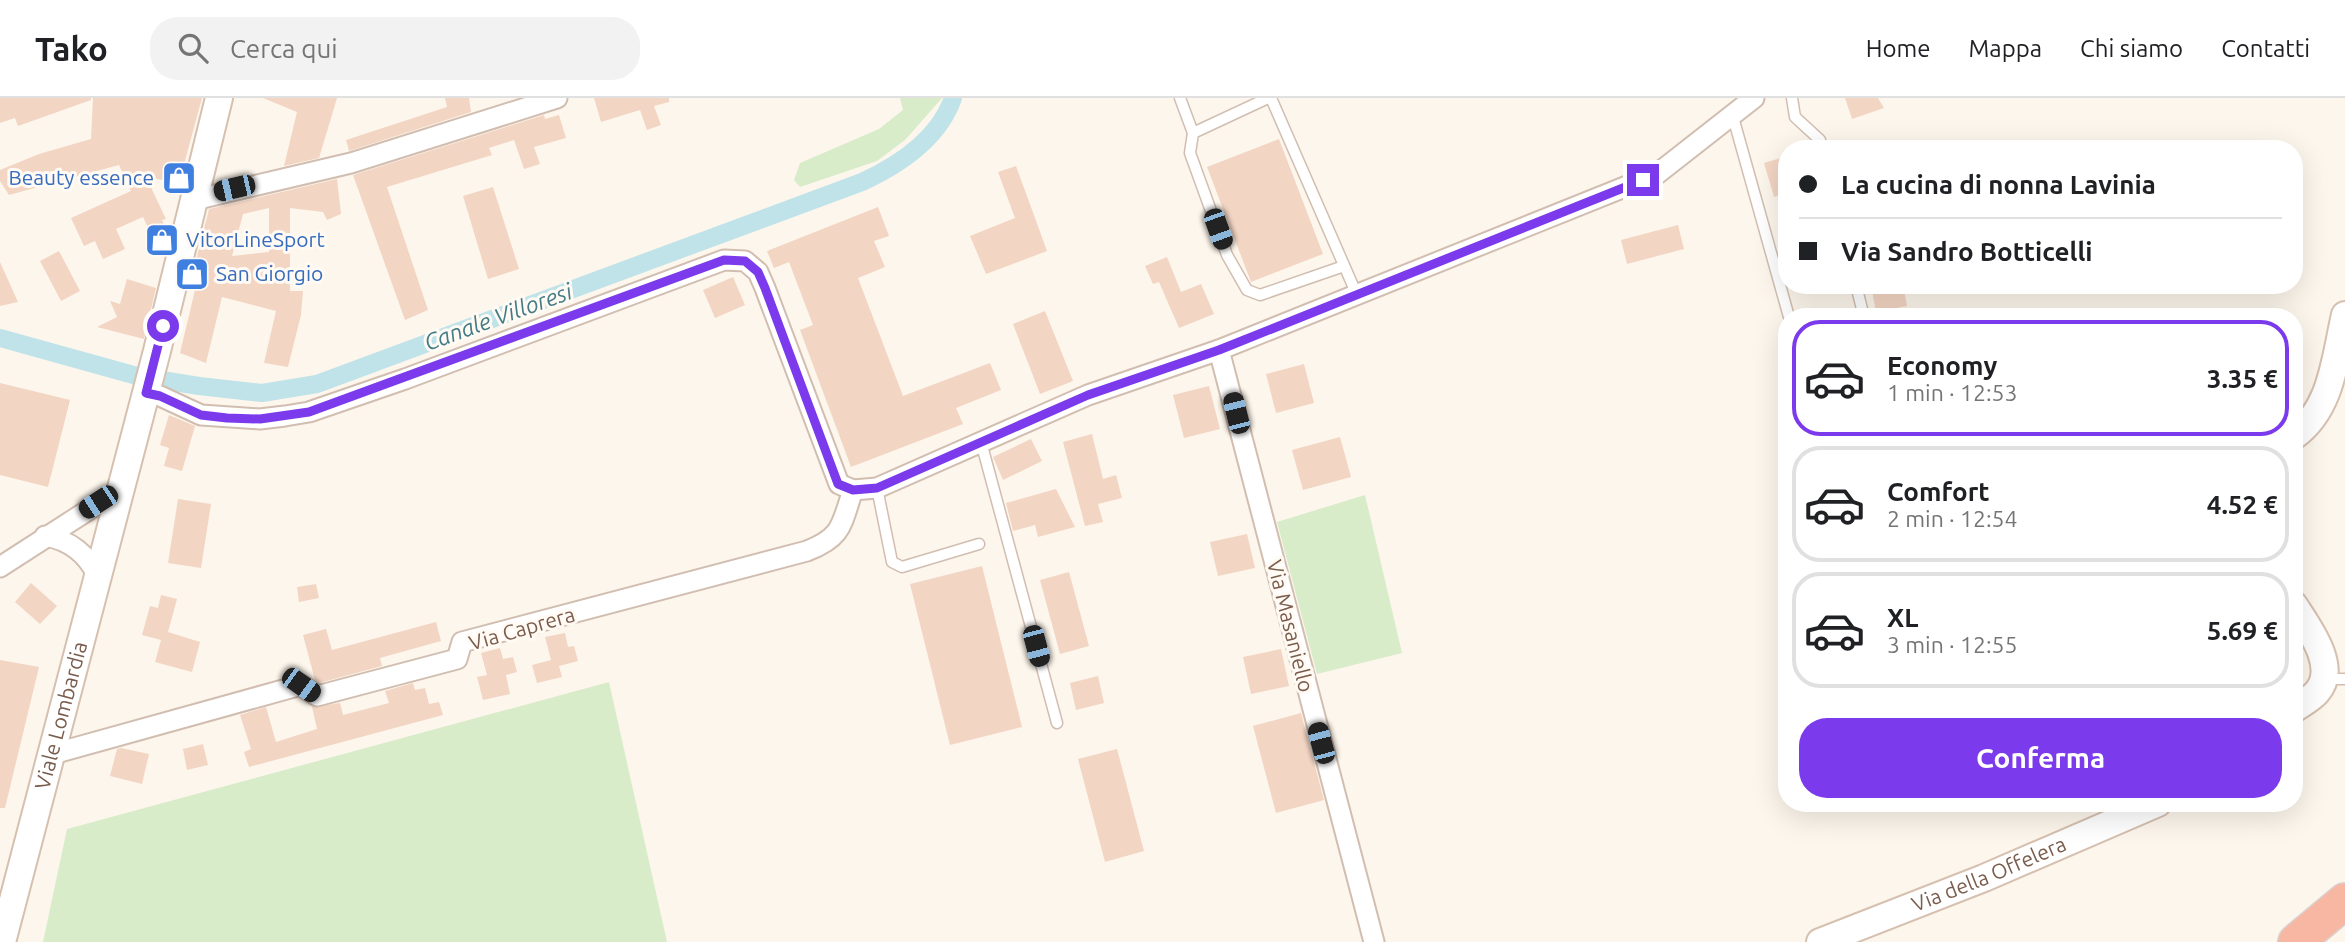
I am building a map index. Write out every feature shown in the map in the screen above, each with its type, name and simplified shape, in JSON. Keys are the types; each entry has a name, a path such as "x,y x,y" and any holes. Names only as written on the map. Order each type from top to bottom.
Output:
{"highway":[{"path":"2296,942 2345,901"}],"main road":[{"name":"Viale Lombardia","path":"2,942 49,755 99,577 219,98"},
{"path":"2303,427 2314,417 2324,400 2345,315"},
{"path":"2303,621 2335,679 2303,702"},
{"name":"Via della Offelera","path":"1819,942 1984,878 2137,812"}],"street":[{"path":"194,200 352,163 557,98"},
{"path":"147,387 201,415 260,419 309,412 405,379 657,283 724,260 745,261 758,272 765,288 838,484 853,490 877,488 1088,395 1219,350 1657,174 1754,98"},
{"name":"Via Masaniello","path":"1219,350 1374,942"},
{"path":"0,567 121,489"},
{"name":"Via Caprera","path":"49,755 301,685 317,696 457,659 462,642 807,551 829,543 841,526 853,490"},
{"path":"45,536 60,539 91,560 99,577"}],"lane":[{"path":"1180,98 1193,133 1190,153 1227,255 1247,290 1260,295 1344,266"},
{"path":"1193,133 1270,98 1357,295"},
{"path":"1792,98 1795,117 1820,140"},
{"path":"1733,117 1778,278"},
{"path":"981,442 1057,723"},
{"path":"877,488 892,562 902,567 979,544"}],"green space":[{"path":"900,98 942,98 905,140 877,161 800,187 794,180 800,163 879,129 903,110"},
{"path":"1365,495 1402,653 1317,674 1277,522"},
{"path":"609,682 667,942 43,942 67,829"}],"building":[{"path":"0,98 91,100 18,126 15,118 0,123"},
{"path":"93,98 202,98 179,183 146,177 166,219 162,220 167,231 160,253 143,217 116,229 125,249 103,259 95,241 84,246 71,218 131,191 119,165 9,195 0,181 0,170 39,154 91,139"},
{"path":"263,98 337,98 319,158 284,166 297,112"},
{"path":"445,98 469,98 471,112 349,151 346,140 447,107"},
{"path":"594,98 669,98 669,102 654,106 661,125 647,130 640,110 601,122"},
{"path":"1845,98 1878,98 1884,108 1852,119"},
{"path":"544,115 545,119 559,115 566,138 534,147 540,164 524,169 514,140 489,148 492,155 387,187 428,310 405,320 353,175"},
{"path":"1279,139 1323,254 1251,282 1207,167"},
{"path":"1778,159 1778,196 1774,197 1764,163"},
{"path":"1016,166 1047,251 986,274 970,236 1015,218 998,172"},
{"path":"337,179 341,214 327,220 323,212 290,208 290,291 303,291 301,315 288,367 264,363 276,311 222,297 206,363 180,353 196,286 190,284 209,209","holes":["269,208 269,252 232,256 243,214"]},
{"path":"493,187 519,269 488,279 463,196"},
{"path":"878,207 889,236 874,241 885,267 858,278 903,396 990,363 1001,390 956,408 963,424 851,467 800,330 813,325 789,262 774,268 767,251"},
{"path":"1678,225 1684,249 1627,264 1621,240"},
{"path":"59,251 80,291 61,301 40,261"},
{"path":"1167,257 1181,292 1201,284 1214,314 1179,328 1159,282 1153,284 1145,266"},
{"path":"0,262 18,302 0,306"},
{"path":"733,277 745,305 715,318 703,290"},
{"path":"127,279 156,288 144,339 97,327 117,317 110,301 120,304"},
{"path":"1873,294 1905,294 1907,306 1875,308"},
{"path":"1045,311 1073,381 1040,394 1013,324"},
{"path":"1304,364 1314,403 1276,413 1266,374"},
{"path":"0,383 70,400 48,487 0,475"},
{"path":"1209,386 1220,429 1184,438 1173,395"},
{"path":"169,415 195,426 182,471 164,466 169,448 160,445"},
{"path":"1092,434 1103,479 1116,475 1122,498 1098,504 1103,522 1085,526 1063,442"},
{"path":"1340,437 1351,477 1303,490 1292,450"},
{"path":"1031,439 1042,461 1003,480 993,457"},
{"path":"1056,489 1075,527 1038,537 1035,525 1013,531 1006,503"},
{"path":"178,499 211,504 201,568 168,563"},
{"path":"1247,534 1255,568 1218,576 1210,542"},
{"path":"982,566 1022,727 950,745 910,584"},
{"path":"1069,572 1089,646 1060,654 1040,580"},
{"path":"31,583 57,606 40,624 15,602"},
{"path":"316,584 319,598 299,602 297,587"},
{"path":"161,595 177,599 168,632 200,642 192,672 155,662 161,640 142,635 150,606 158,608"},
{"path":"436,622 441,641 380,658 382,666 319,683 315,680 303,635 326,629 332,650"},
{"path":"565,633 568,647 574,646 578,661 559,666 562,677 537,683 532,665 551,660 545,637"},
{"path":"500,648 503,659 513,657 517,672 506,675 510,694 483,700 477,677 487,675 481,653"},
{"path":"1281,649 1289,686 1251,694 1243,657"},
{"path":"0,660 39,667 5,808 0,808"},
{"path":"1098,676 1104,703 1076,710 1070,683"},
{"path":"413,683 415,690 425,688 429,704 439,702 443,715 249,767 244,752 251,749 240,715 266,707 276,742 317,729 312,707 340,703 343,715 389,703 385,691"},
{"path":"1301,713 1324,800 1276,813 1253,726"},
{"path":"203,744 208,765 187,770 183,749"},
{"path":"117,749 149,754 142,784 110,776"},
{"path":"1117,749 1144,851 1105,862 1078,759"}],"waterway":[{"name":"Canale Villoresi","path":"0,338 137,376 199,386 262,393 317,384 862,182 890,167 928,138 947,112 953,98"}],"place":[{"name":"Beauty essence","path":"179,178"},
{"name":"VitorLineSport","path":"162,240"},
{"name":"San Giorgio","path":"192,274"}],"route":[{"path":"163,326 146,393 160,396 201,415 260,419 309,412 405,379 657,283 724,260 745,261 758,272 765,288 838,484 853,490 877,488 1088,395 1219,350 1643,180"}]}
